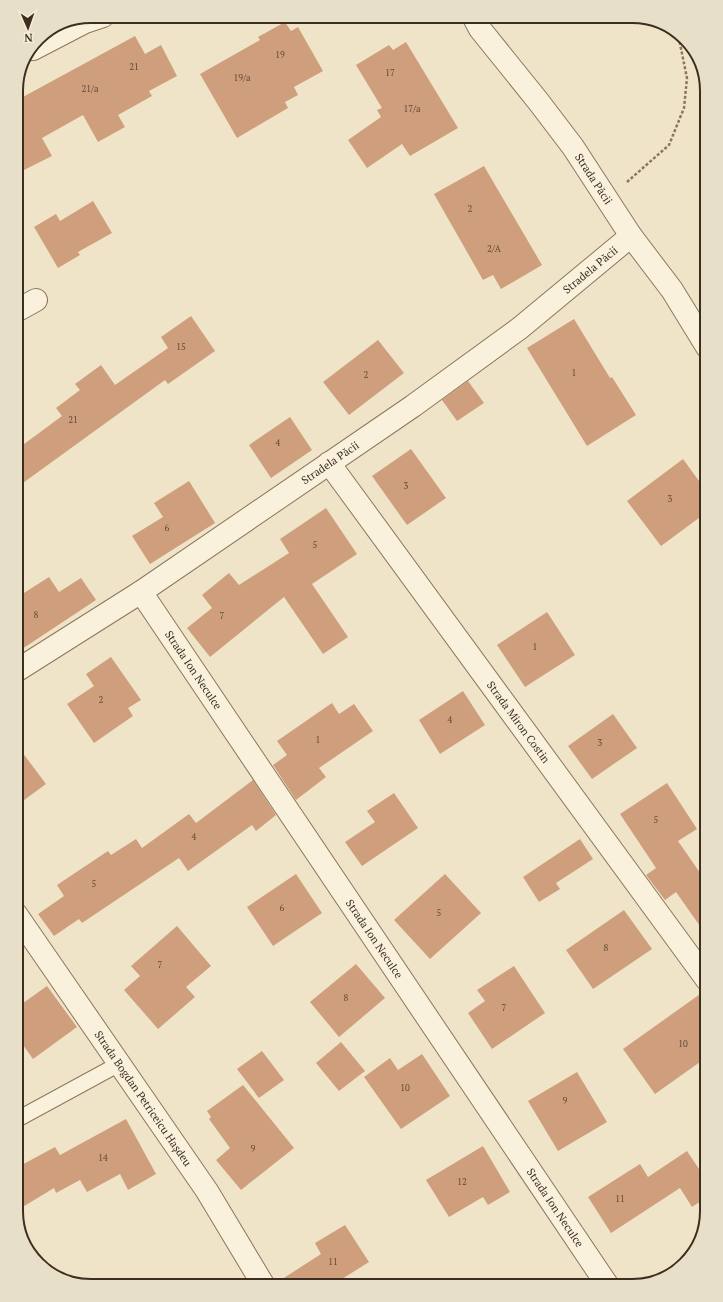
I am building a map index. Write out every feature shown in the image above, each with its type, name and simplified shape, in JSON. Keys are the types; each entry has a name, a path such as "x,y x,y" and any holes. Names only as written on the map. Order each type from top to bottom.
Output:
{"street":[{"name":"Strada Păcii","path":"477,23 573,147 631,236 672,290 700,335"},
{"path":"41,45 82,24"},
{"name":"Stradela Păcii","path":"23,667 141,592 413,406 520,328 631,236"},
{"path":"23,307 36,300"},
{"name":"Strada Miron Costin","path":"329,463 700,970"},
{"name":"Strada Ion Neculce","path":"141,592 603,1279"},
{"name":"Strada Bogdan Petriceicu Hașdeu","path":"23,924 207,1191 260,1279"}],"lane":[{"path":"23,1116 119,1064"}],"path":[{"path":"612,206 628,181 669,145 684,108 687,78 680,43"}],"building":[{"path":"283,23 286,23 291,31 298,27 323,71 294,87 298,95 285,102 288,108 237,138 200,74 260,40 258,37"},
{"path":"135,36 145,54 161,45 177,76 149,91 152,96 118,115 125,127 98,142 83,115 42,138 52,156 23,170 23,97"},
{"path":"406,42 458,128 410,156 402,144 367,168 348,140 381,117 377,110 382,108 356,65 389,45 393,50"},
{"path":"484,166 542,265 501,289 493,275 483,280 434,194"},
{"path":"93,201 112,233 78,252 80,255 58,268 34,227 56,214 60,221"},
{"path":"191,316 215,351 168,384 165,380 23,483 23,445 62,416 56,408 80,390 75,384 101,365 115,385 168,348 161,337"},
{"path":"574,319 610,378 612,377 636,415 587,446 527,348"},
{"path":"378,340 404,373 349,415 323,382"},
{"path":"468,381 484,403 457,421 442,400"},
{"path":"290,417 312,450 271,478 249,445"},
{"path":"411,449 446,498 407,525 372,476"},
{"path":"683,459 700,482 700,517 661,546 627,501"},
{"path":"189,481 215,523 150,564 132,536 163,517 154,503"},
{"path":"326,508 357,554 312,584 348,637 323,654 284,597 210,657 187,628 212,608 202,595 229,573 239,585 289,553 280,539"},
{"path":"49,577 59,592 81,578 96,600 23,648 23,594"},
{"path":"547,612 575,655 525,687 497,645"},
{"path":"111,657 141,700 128,708 133,716 94,743 67,704 94,686 86,674"},
{"path":"463,691 485,725 440,754 419,720"},
{"path":"332,703 339,714 354,704 373,731 319,768 326,777 296,800 273,765 287,755 277,741"},
{"path":"613,714 637,748 592,779 568,746"},
{"path":"23,753 46,784 23,801"},
{"path":"253,780 276,815 256,831 252,825 188,871 179,858 82,923 79,919 54,936 38,914 64,896 57,885 108,851 111,855 136,839 142,848 189,814 196,823"},
{"path":"667,783 697,829 678,841 700,873 700,926 676,892 665,900 646,875 656,868 620,814"},
{"path":"394,793 418,828 362,866 345,842 375,822 367,811"},
{"path":"580,839 593,859 556,883 560,889 539,902 523,877"},
{"path":"296,874 322,913 273,946 247,907"},
{"path":"445,874 481,913 430,959 394,920"},
{"path":"624,910 652,949 593,989 566,950"},
{"path":"177,926 211,966 186,987 195,997 158,1029 124,990 140,976 131,966"},
{"path":"356,964 385,998 339,1037 310,1002"},
{"path":"514,966 545,1013 492,1049 468,1013 485,1001 477,990"},
{"path":"47,986 77,1027 33,1059 23,1045 23,1003"},
{"path":"700,994 700,1062 655,1094 623,1049"},
{"path":"341,1042 365,1071 339,1091 316,1063"},
{"path":"262,1051 284,1080 259,1098 237,1069"},
{"path":"422,1054 450,1096 401,1129 364,1077 390,1058 398,1070"},
{"path":"577,1072 607,1122 558,1151 528,1101"},
{"path":"243,1085 294,1148 241,1190 216,1160 230,1148 209,1119 211,1117 207,1111"},
{"path":"126,1119 156,1174 128,1190 120,1174 87,1192 80,1180 56,1193 54,1188 23,1207 23,1164 55,1147 60,1155"},
{"path":"483,1146 510,1192 488,1205 483,1197 449,1217 426,1180"},
{"path":"687,1151 700,1170 700,1202 692,1207 680,1188 611,1233 588,1197 640,1164 648,1177"},
{"path":"345,1225 369,1262 342,1279 282,1279 321,1254 315,1243"}]}
